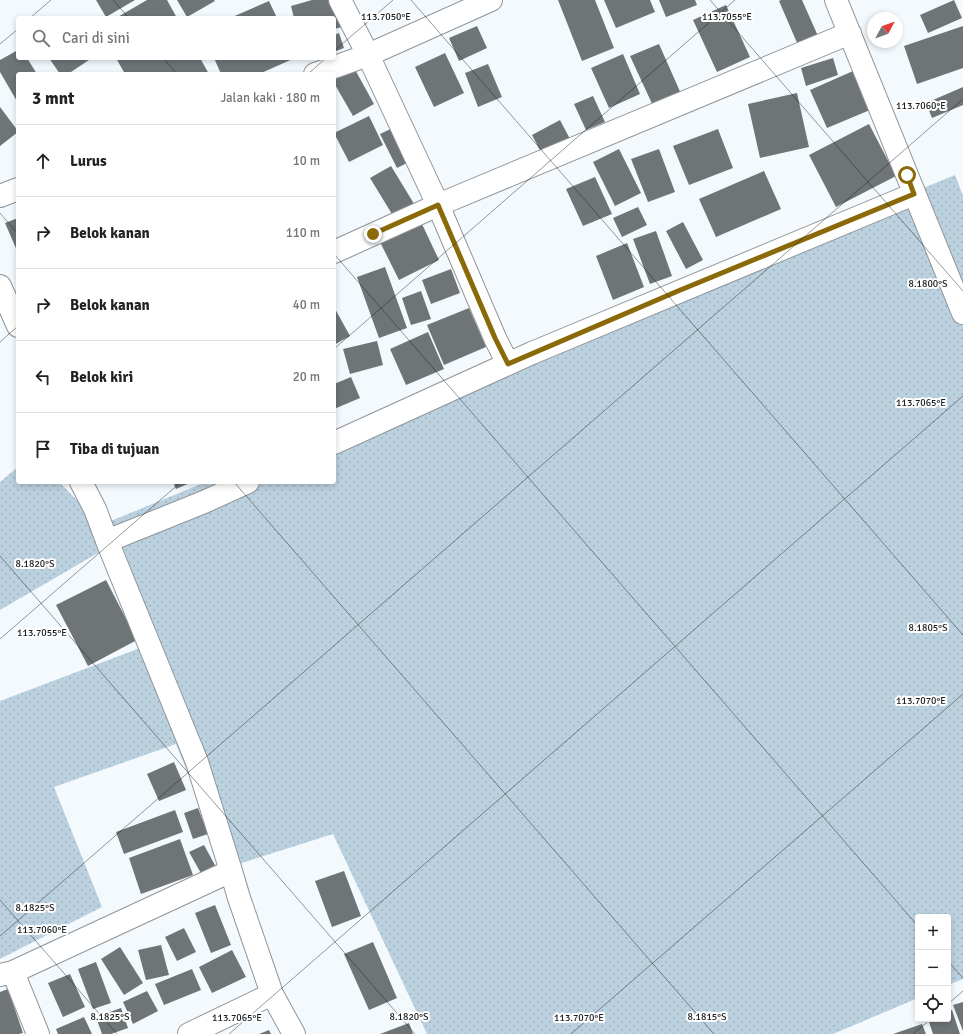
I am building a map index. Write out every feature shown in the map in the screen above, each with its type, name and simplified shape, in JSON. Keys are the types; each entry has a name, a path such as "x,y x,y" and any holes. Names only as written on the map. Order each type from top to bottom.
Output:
{"street":[{"path":"340,0 368,55 438,205 495,338 508,364"},
{"path":"321,72 368,55 491,0"},
{"path":"836,0 963,313"},
{"path":"336,251 438,205 850,33"},
{"path":"0,196 16,190"},
{"path":"336,442 508,364 671,294 914,194"},
{"path":"0,286 16,322"},
{"path":"82,484 108,541 197,762 239,898 272,994 294,1034"},
{"path":"108,541 204,502 244,484"},
{"path":"38,1034 7,974 231,871"},
{"path":"189,1034 272,994"}],"shaded area":[{"path":"955,175 963,196 963,979 951,984 951,914 915,914 915,999 833,1034 427,1034 333,834 226,868 176,744 54,787 102,907 0,959 0,701 156,642 103,550 0,610 0,482 16,469 16,484 61,484 101,525 201,484 336,484 336,429"}],"building":[{"path":"96,0 135,0 108,16 105,16"},
{"path":"147,0 167,0 176,16 119,16"},
{"path":"177,0 215,1 189,16 186,16"},
{"path":"312,0 334,0 342,27 336,28 336,16 294,16 291,6"},
{"path":"558,0 595,0 614,48 582,61"},
{"path":"604,0 650,0 655,12 616,28"},
{"path":"659,0 695,0 697,5 666,17"},
{"path":"802,0 818,36 798,45 779,1"},
{"path":"954,0 962,18 928,33 920,15"},
{"path":"269,1 276,16 235,16"},
{"path":"726,5 750,57 717,72 693,20"},
{"path":"477,26 487,48 459,61 449,38"},
{"path":"963,26 963,68 917,84 904,46"},
{"path":"339,33 344,48 336,51 336,34"},
{"path":"659,44 682,96 654,108 630,56"},
{"path":"16,51 16,60 28,60 36,72 16,72 16,100 0,72 0,60"},
{"path":"445,53 464,93 434,107 415,67"},
{"path":"623,54 640,94 609,108 591,68"},
{"path":"833,58 838,75 806,86 801,68"},
{"path":"50,60 89,60 71,72 59,72"},
{"path":"117,60 201,60 208,72 124,72"},
{"path":"215,60 290,60 264,72 220,72"},
{"path":"488,64 502,97 478,107 465,73"},
{"path":"353,66 374,104 353,116 336,86 336,76"},
{"path":"853,71 870,110 827,128 810,90"},
{"path":"963,87 963,105 932,118 926,103"},
{"path":"797,93 809,147 760,158 748,104"},
{"path":"593,96 605,122 586,130 574,104"},
{"path":"0,107 16,128 16,134 0,146"},
{"path":"369,116 383,145 349,162 336,137 336,132"},
{"path":"560,120 570,139 542,154 532,135"},
{"path":"869,124 896,176 836,207 809,155"},
{"path":"397,126 413,160 397,168 380,134"},
{"path":"718,129 733,168 689,185 673,146"},
{"path":"619,149 641,193 615,206 593,162"},
{"path":"659,149 675,192 648,202 631,159"},
{"path":"391,166 416,207 395,219 370,178"},
{"path":"764,171 781,209 716,237 699,199"},
{"path":"595,177 612,214 583,226 566,189"},
{"path":"638,207 647,225 622,237 613,218"},
{"path":"16,219 16,248 5,223"},
{"path":"421,222 439,260 399,280 380,242"},
{"path":"683,222 703,260 686,269 666,231"},
{"path":"656,231 672,276 650,284 633,239"},
{"path":"627,243 644,287 613,300 596,256"},
{"path":"385,267 407,328 379,338 357,277"},
{"path":"451,269 460,293 431,304 422,280"},
{"path":"421,291 431,319 411,325 402,298"},
{"path":"469,308 486,347 444,365 427,325"},
{"path":"336,311 350,336 336,344"},
{"path":"428,332 444,369 406,385 390,349"},
{"path":"377,341 383,365 350,374 343,349"},
{"path":"351,377 360,398 336,408 336,383"},
{"path":"174,484 187,484 176,489"},
{"path":"106,580 137,640 88,666 56,605"},
{"path":"174,762 186,790 159,801 147,774"},
{"path":"198,808 208,834 193,839 184,813"},
{"path":"175,810 183,832 124,854 116,832"},
{"path":"180,839 193,875 141,894 129,858"},
{"path":"204,845 216,867 202,875 189,852"},
{"path":"344,871 361,916 332,927 315,881"},
{"path":"215,905 231,945 211,953 195,913"},
{"path":"184,928 196,952 177,961 165,937"},
{"path":"373,942 397,998 369,1010 344,954"},
{"path":"161,945 169,975 146,980 138,950"},
{"path":"120,947 143,983 124,995 101,959"},
{"path":"232,950 246,977 212,993 199,967"},
{"path":"96,962 111,1003 93,1009 78,969"},
{"path":"192,969 201,990 164,1005 155,984"},
{"path":"70,974 85,1007 63,1017 48,983"},
{"path":"8,989 23,1033 0,1034 0,992"},
{"path":"147,991 158,1011 133,1024 123,1002"},
{"path":"963,1002 963,1031 953,1005"},
{"path":"121,1008 128,1028 111,1034 102,1034 96,1017"},
{"path":"951,1010 960,1034 933,1034 929,1022 951,1022"},
{"path":"84,1017 92,1034 58,1034 56,1029"},
{"path":"409,1023 413,1034 380,1034"},
{"path":"922,1024 926,1034 893,1034"},
{"path":"269,1030 271,1034 259,1034"}],"route":[{"path":"373,234 438,205 495,338 508,364 678,291 914,194 907,175"}]}
